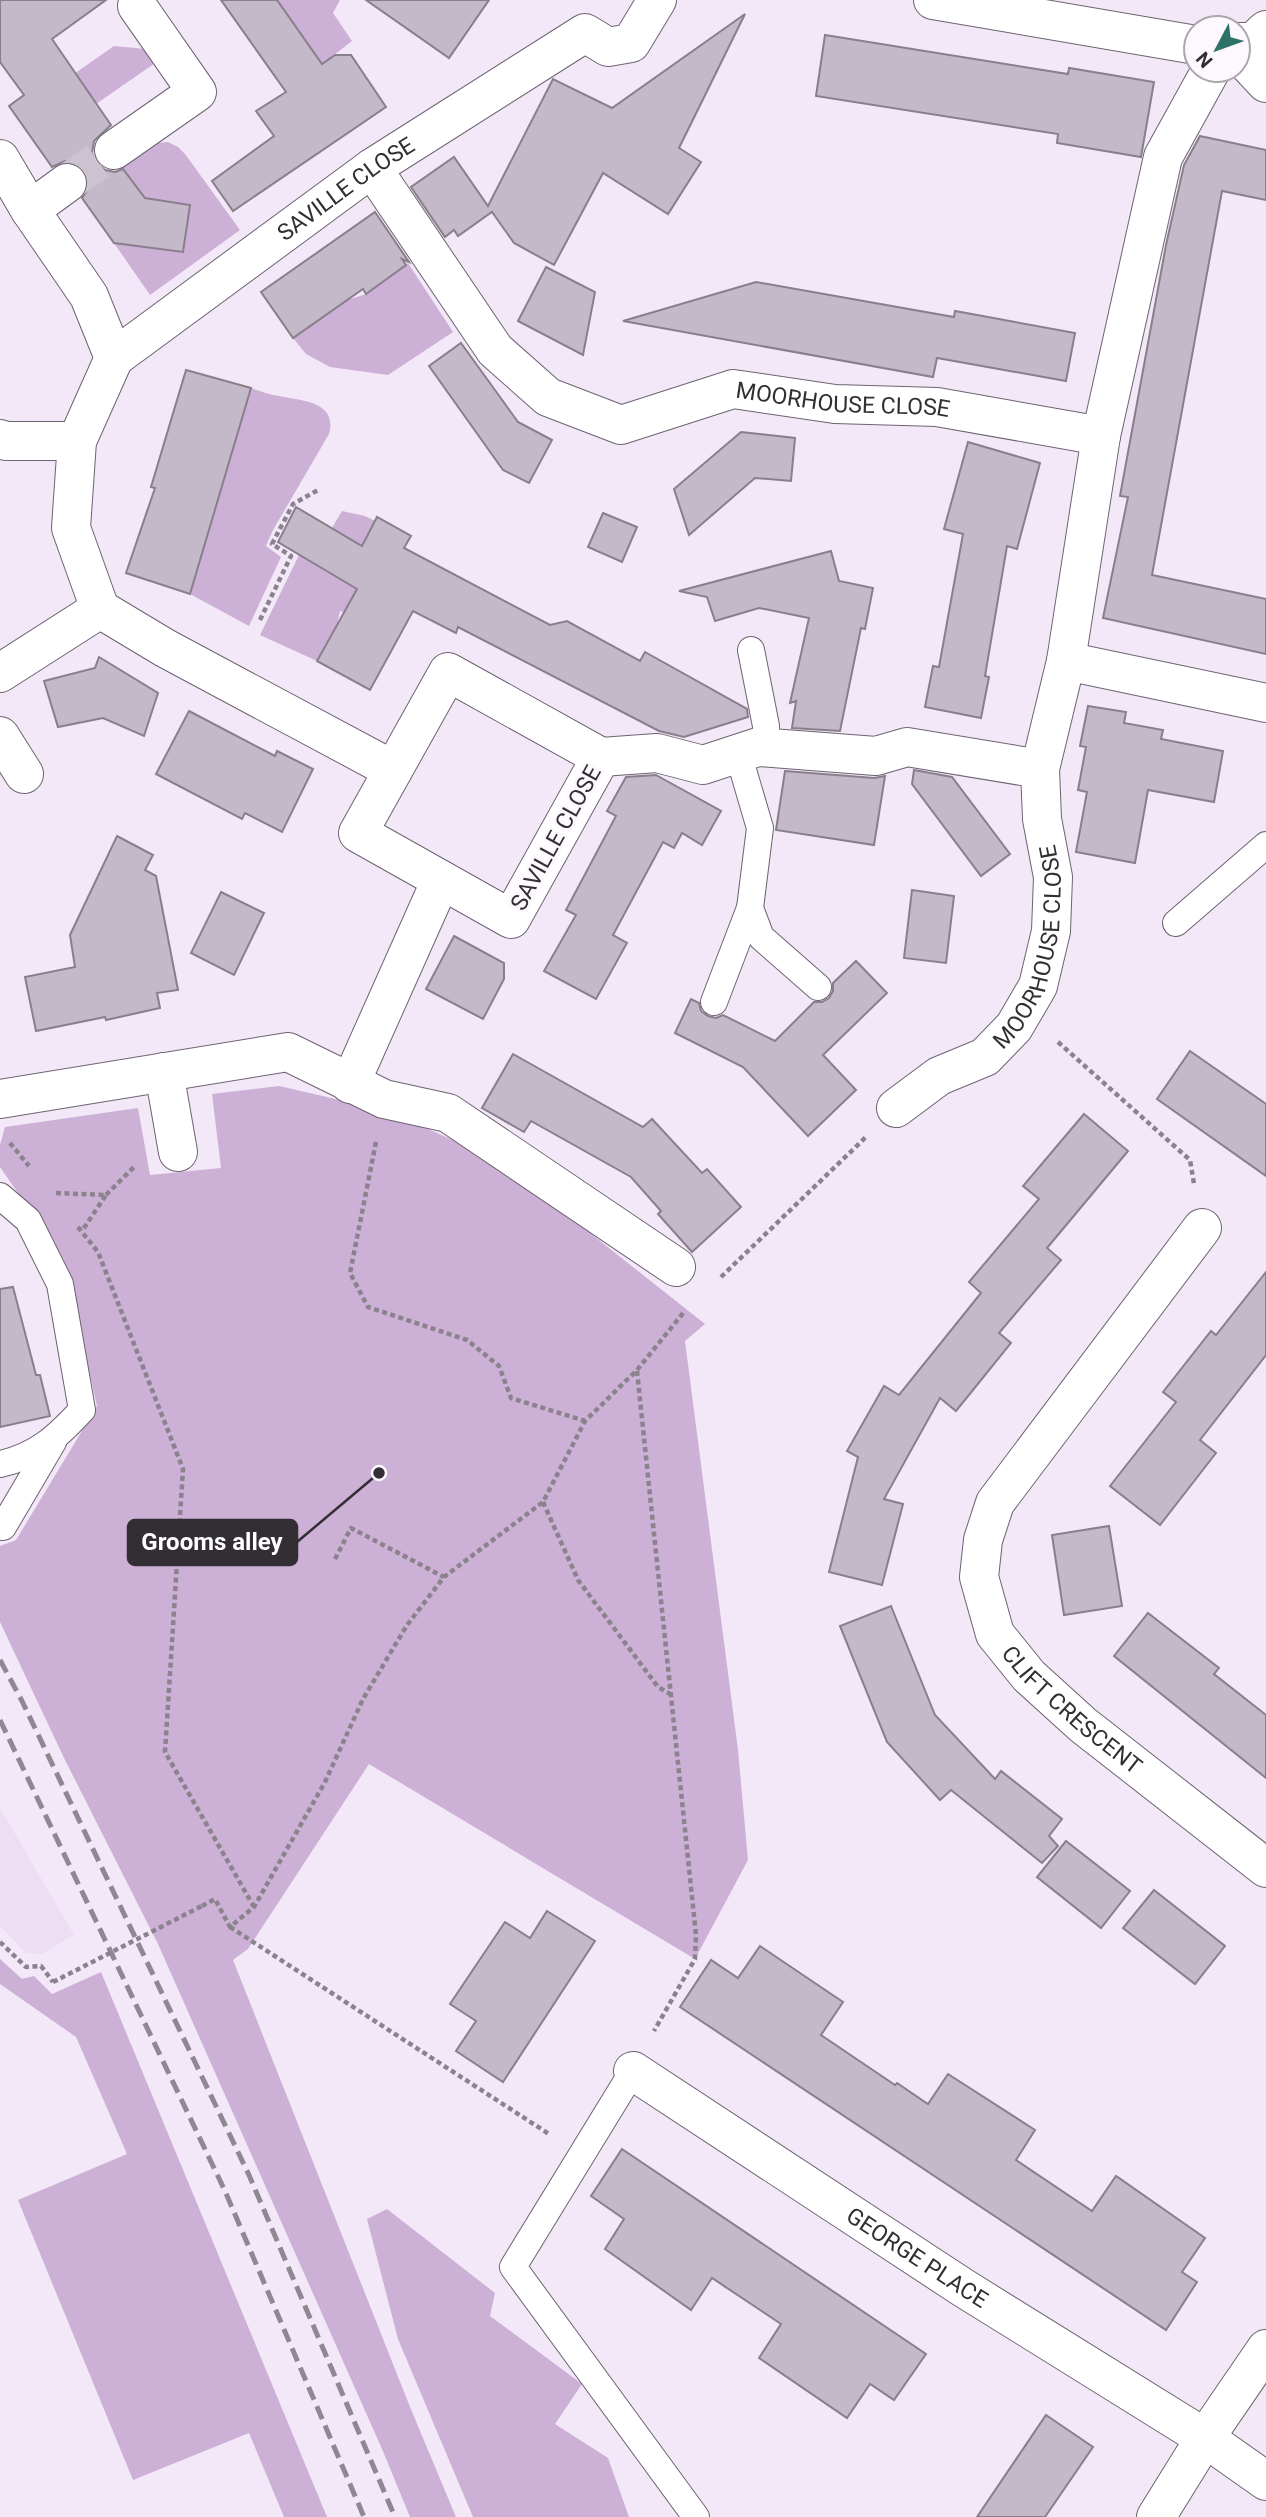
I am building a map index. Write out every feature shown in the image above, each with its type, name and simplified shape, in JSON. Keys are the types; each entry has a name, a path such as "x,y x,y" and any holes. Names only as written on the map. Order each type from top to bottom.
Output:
{"street":[{"name":"SAVILLE CLOSE","path":"114,358 372,168 585,33 608,47 631,43 657,0"},
{"path":"933,0 1182,43"},
{"path":"114,150 197,92 137,6"},
{"path":"1252,49 1266,83"},
{"name":"MOORHOUSE CLOSE","path":"896,1108 939,1076 985,1057 1014,1027 1038,986 1051,931 1053,877 1042,819 1040,769 1066,661 1101,436 1163,157 1203,84"},
{"path":"0,159 30,210 89,296 114,358 77,440 71,528 100,608 164,648 393,770"},
{"name":"MOORHOUSE CLOSE","path":"372,168 495,350 548,397 621,425 733,389 835,404 937,407 1101,436"},
{"path":"30,210 67,183"},
{"path":"0,439 77,440"},
{"path":"0,673 100,608"},
{"path":"1066,661 1266,703"},
{"name":"SAVILLE CLOSE","path":"447,671 601,757 510,919 358,833 393,770 447,671"},
{"path":"0,736 24,774"},
{"path":"601,757 657,753 703,765 752,751 876,756 907,747 1040,769"},
{"path":"350,1084 441,880"},
{"path":"0,1100 288,1052 384,1100 448,1114 676,1268"},
{"path":"164,1072 177,1152"},
{"name":"CLIFT CRESCENT","path":"1202,1228 995,1503 983,1539 979,1577 995,1634 1029,1676 1083,1725 1266,1868"},
{"name":"GEORGE PLACE","path":"633,2071 962,2287 1205,2438 1266,2481"},
{"path":"1157,2517 1205,2438 1266,2349"}],"lane":[{"path":"714,1002 750,908 760,828 752,751 766,726 751,650"},
{"path":"1176,923 1266,845"},
{"path":"750,908 761,937 817,987"},
{"path":"0,1196 28,1220 60,1284 82,1410 56,1438 3,1527"},
{"path":"0,1464 21,1459 56,1438"},
{"path":"633,2071 513,2267 696,2517"}],"path":[{"path":"260,620 291,556 272,544 293,504 318,490"},
{"path":"1024,1011 1190,1160 1202,1228"},
{"path":"384,1100 350,1273 368,1307 467,1340 499,1366 511,1398 586,1421"},
{"path":"712,1286 896,1108"},
{"path":"0,1138 9,1141 34,1172"},
{"path":"58,1203 51,1193 106,1195 82,1231"},
{"path":"74,1222 98,1252 183,1469 165,1752 254,1907"},
{"path":"230,1927 254,1907 325,1782 363,1699 407,1625 444,1577 543,1502 586,1421 637,1370 673,1323 692,1304"},
{"path":"633,2071 695,1959 672,1695 637,1370"},
{"path":"543,1502 578,1580 659,1688 672,1695"},
{"path":"335,1559 351,1528 444,1577"},
{"path":"0,1942 26,1967 41,1966 53,1982 215,1899 230,1927 580,2154"}],"shaded area":[{"path":"277,0 340,0 333,13 352,41 317,68"},
{"path":"114,46 146,49 155,63 96,104 74,74"},
{"path":"168,142 185,154 240,230 150,295 114,243 183,252 189,205 145,198 121,165 155,143"},
{"path":"408,263 453,332 388,375 330,367 306,354 293,338 347,300 366,294"},
{"path":"251,388 316,405 328,415 330,423 329,434 266,546 281,557 249,626 190,594"},
{"path":"342,511 365,516 401,534 348,614 340,611 337,625 317,661 260,635 299,555 312,562"},
{"path":"279,1086 340,1100 428,1129 480,1152 571,1218 705,1324 685,1341 738,1750 748,1860 695,1959 369,1764 248,1949 233,1960 456,2517 410,2517 158,1944 64,1758 0,1622 0,1546 16,1540 97,1406 64,1260 0,1167 0,1145 5,1127 138,1108 150,1175 221,1168 212,1094"},
{"path":"0,1808 74,1935 42,1954 26,1953 0,1926"},
{"path":"0,1959 22,1979 34,1976 52,1994 101,1972 327,2517 284,2517 249,2433 133,2480 18,2200 127,2154 76,2037 0,1984"},
{"path":"387,2209 495,2293 490,2316 582,2384 555,2424 608,2458 629,2517 473,2517 398,2339 367,2219"}],"building":[{"path":"0,0 106,0 52,39 111,125 94,141 92,153 97,163 105,170 115,172 123,169 145,198 190,205 183,252 114,243 82,198 89,181 84,170 75,163 65,161 52,167 9,106 24,95 0,62"},
{"path":"221,0 277,0 322,64 335,55 351,55 386,107 233,211 212,181 274,136 256,111 286,92"},
{"path":"366,0 489,0 449,58"},
{"path":"745,14 679,148 701,162 668,214 603,173 554,265 514,243 492,212 458,236 454,230 445,237 411,187 454,157 488,206 553,79 612,108"},
{"path":"825,35 1068,74 1069,68 1154,82 1141,157 1057,143 1058,134 816,96"},
{"path":"1200,136 1266,150 1266,200 1222,191 1152,575 1266,599 1266,654 1103,618 1128,497 1120,496 1166,245 1184,165"},
{"path":"375,212 409,262 402,259 406,265 366,294 363,289 293,338 261,292"},
{"path":"546,267 595,292 583,355 518,321"},
{"path":"756,282 954,317 955,311 1075,333 1066,381 937,358 933,377 623,321"},
{"path":"461,343 518,422 552,440 529,483 503,470 429,366"},
{"path":"186,370 251,388 190,594 126,573 155,488 151,487"},
{"path":"741,432 795,438 791,481 755,478 689,535 674,489"},
{"path":"968,442 1040,463 1017,549 1007,546 985,676 989,677 981,718 925,707 933,666 939,667 963,534 944,529"},
{"path":"296,507 362,546 377,517 411,536 404,548 550,625 567,621 640,661 645,652 747,709 748,717 684,737 659,731 458,627 456,633 413,611 370,690 317,661 357,589 278,542"},
{"path":"603,513 637,527 622,562 588,547"},
{"path":"831,551 839,581 873,588 865,629 861,628 840,731 792,728 796,701 790,703 809,618 759,608 715,621 707,597 679,591"},
{"path":"99,657 158,693 144,736 103,718 58,727 44,681 95,668"},
{"path":"1088,706 1126,712 1124,723 1163,730 1161,739 1223,751 1214,802 1148,790 1135,863 1076,852 1087,792 1078,790 1086,747 1080,746"},
{"path":"189,711 275,756 277,751 313,769 282,832 245,813 242,819 156,774"},
{"path":"914,770 952,777 1010,854 981,876 912,784"},
{"path":"785,771 874,778 885,776 874,845 776,830"},
{"path":"656,775 721,811 702,845 682,833 674,848 663,842 613,935 627,943 596,999 544,971 576,915 566,910 616,816 607,811 626,777"},
{"path":"117,836 153,855 145,870 156,876 178,990 157,993 160,1008 36,1031 25,977 75,967 70,935"},
{"path":"912,890 954,896 946,963 904,958"},
{"path":"221,892 264,913 234,975 191,953"},
{"path":"454,936 504,963 504,979 483,1019 426,989"},
{"path":"856,961 887,993 823,1055 856,1090 808,1136 743,1067 675,1033 691,999 699,1003 701,1011 708,1016 716,1018 723,1015 775,1041 814,1002 829,998 833,983"},
{"path":"1190,1051 1266,1104 1266,1176 1157,1099"},
{"path":"513,1054 643,1127 652,1119 702,1173 707,1169 741,1207 692,1252 658,1214 661,1211 631,1177 531,1121 524,1132 482,1108"},
{"path":"1084,1114 1128,1151 1047,1248 1061,1260 999,1333 1011,1343 956,1411 940,1398 884,1499 903,1504 882,1585 829,1572 858,1457 847,1451 884,1386 899,1395 981,1293 969,1282 1039,1199 1023,1186"},
{"path":"1266,1272 1266,1355 1200,1440 1216,1453 1160,1525 1110,1486 1176,1402 1163,1392 1211,1331 1216,1335"},
{"path":"13,1287 36,1375 40,1375 50,1416 0,1427 0,1289"},
{"path":"1109,1526 1122,1606 1064,1615 1052,1535"},
{"path":"891,1606 935,1715 995,1779 1001,1771 1062,1819 1049,1836 1058,1846 1042,1863 951,1790 940,1800 887,1742 840,1626"},
{"path":"1148,1613 1219,1668 1214,1674 1266,1715 1266,1778 1114,1656"},
{"path":"1066,1841 1130,1891 1101,1928 1037,1877"},
{"path":"1154,1890 1225,1946 1195,1984 1123,1928"},
{"path":"547,1911 595,1941 503,2082 456,2051 476,2021 450,2004 505,1922 530,1938"},
{"path":"760,1946 843,2002 821,2035 895,2085 897,2083 928,2104 948,2074 1035,2130 1016,2160 1092,2211 1116,2176 1205,2238 1182,2272 1197,2282 1166,2330 680,2007 711,1960 738,1978"},
{"path":"622,2149 926,2354 894,2400 870,2384 847,2418 759,2358 781,2324 712,2278 691,2310 605,2249 624,2219 591,2196"},
{"path":"1046,2415 1093,2447 1045,2517 977,2517"}],"tunnel":[{"path":"67,183 114,150"}],"railway":[{"path":"0,1660 249,2175 395,2517"},
{"path":"0,1720 225,2191 364,2517"}],"place":[{"name":"Grooms alley","path":"379,1473"}]}
